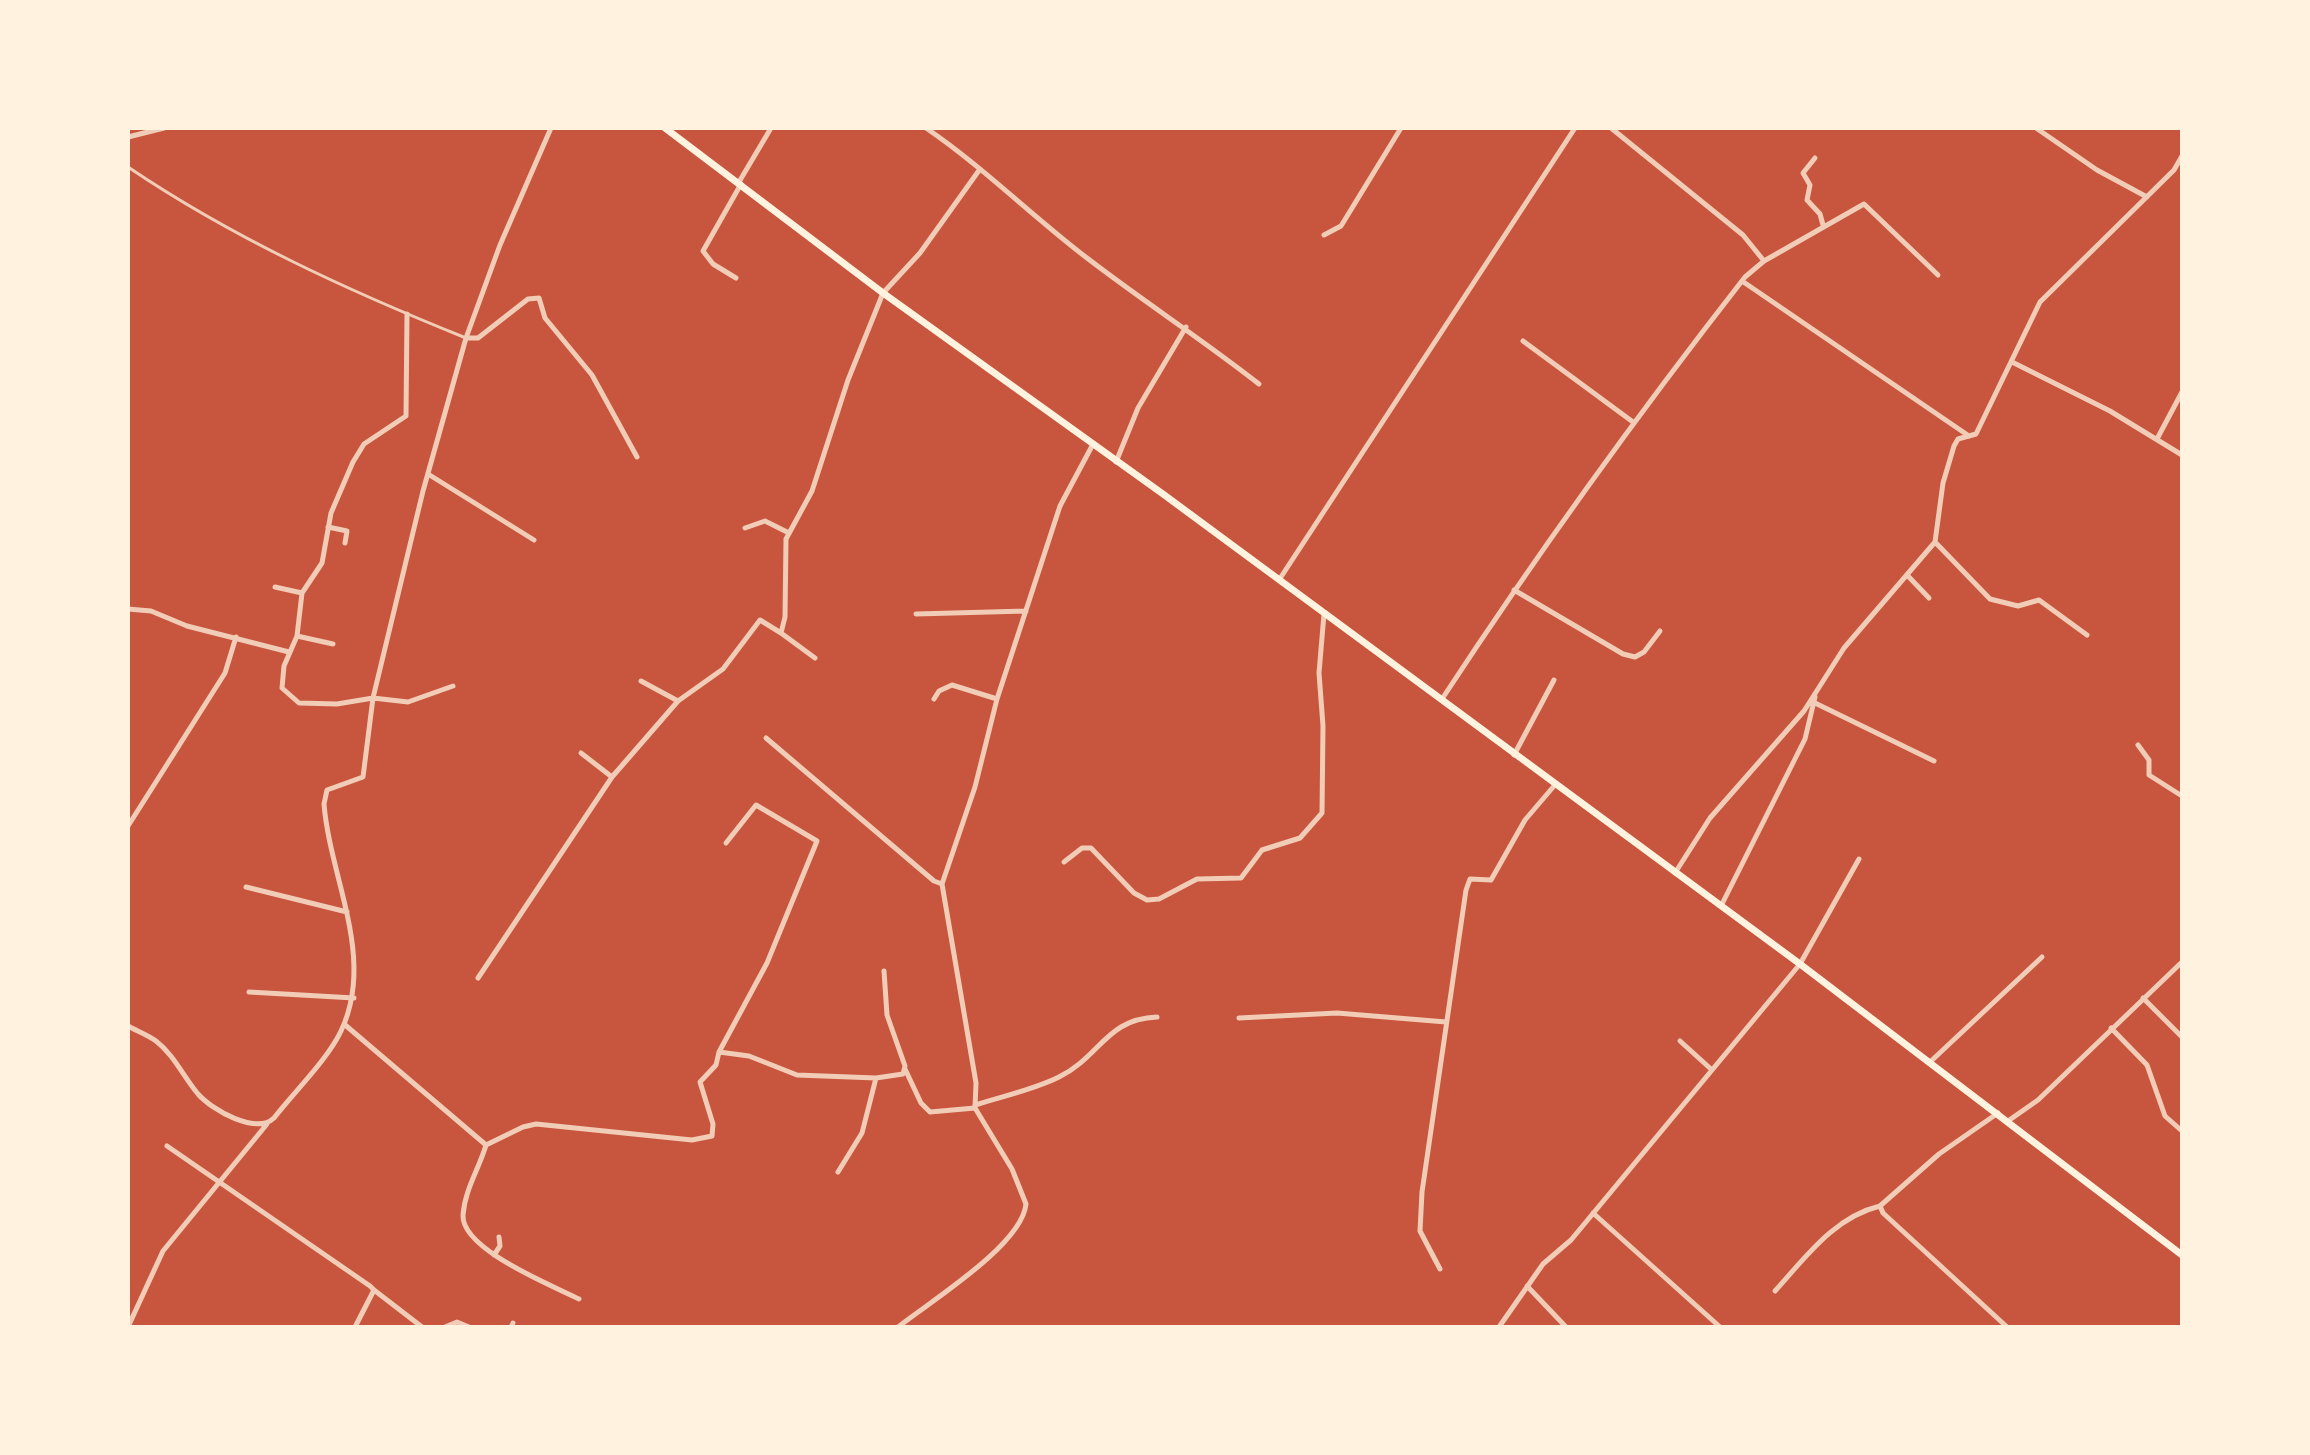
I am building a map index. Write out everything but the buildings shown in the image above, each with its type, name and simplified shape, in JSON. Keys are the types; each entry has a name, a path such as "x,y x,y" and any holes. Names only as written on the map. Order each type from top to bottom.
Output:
{"main road":[{"path":"665,128 883,293 1800,964 2182,1255"}],"street":[{"path":"128,137 164,128"},
{"path":"128,1327 163,1251 340,1034 354,998 353,937 324,804 327,790 363,777 373,698 428,474 466,338 500,245 551,128"},
{"path":"736,278 713,264 703,251 771,128"},
{"path":"926,128 936,131 1087,258 1186,327 1259,384"},
{"path":"1324,235 1341,226 1401,128"},
{"path":"1279,580 1575,128"},
{"path":"1611,128 1743,235 1764,261"},
{"path":"2036,128 2097,170 2147,197"},
{"path":"1675,874 1710,818 1815,700 1844,648 1935,542 1948,462 1958,439 1976,434 2040,302 2174,170 2182,156"},
{"path":"1815,158 1803,173 1810,185 1807,200 1820,214 1823,225"},
{"path":"781,633 785,617 785,549 789,533 812,491 848,380 883,293 920,253 980,169"},
{"path":"1441,702 1514,590 1633,422 1742,281 1764,261 1864,204 1938,275"},
{"path":"1742,281 1969,436"},
{"path":"466,338 478,338 528,299 539,298 545,318 592,375 637,457"},
{"path":"407,314 406,416 364,444 338,494 318,572 302,593 297,636 289,652 282,688 294,701 337,704 373,698 408,702 453,686"},
{"path":"1116,463 1138,408 1186,327"},
{"path":"1523,341 1633,422"},
{"path":"2012,362 2182,455"},
{"path":"2157,439 2182,392"},
{"path":"898,1327 995,1251 1016,1230 1025,1213 1026,1204 1012,1169 975,1106 976,1083 942,884 975,787 997,699 1060,506 1092,446"},
{"path":"428,474 534,540"},
{"path":"745,528 765,521 789,533"},
{"path":"328,527 347,531 345,543"},
{"path":"1935,542 1990,599 2018,606 2039,600 2087,635"},
{"path":"1907,575 1929,598"},
{"path":"275,587 302,593"},
{"path":"1514,590 1623,654 1635,657 1644,652 1660,631"},
{"path":"128,609 151,611 187,626 289,652"},
{"path":"916,614 1026,611"},
{"path":"1064,862 1082,848 1091,848 1134,893 1147,900 1159,899 1197,879 1241,878 1262,850 1289,843 1308,832 1322,813 1323,726 1319,673 1324,614"},
{"path":"478,978 612,777 678,701 723,669 760,620 815,658"},
{"path":"297,636 333,644"},
{"path":"128,826 225,673 236,637"},
{"path":"1513,756 1554,680"},
{"path":"641,681 678,701"},
{"path":"934,699 944,687 952,685 997,699"},
{"path":"1815,700 1934,761"},
{"path":"1720,907 1791,771 1805,739 1815,700"},
{"path":"766,738 934,881 942,884"},
{"path":"2138,745 2149,760 2149,775 2182,796"},
{"path":"581,753 612,777"},
{"path":"1440,1269 1420,1231 1432,1113 1470,879 1491,880 1525,820 1554,786"},
{"path":"579,1299 494,1255 473,1240 463,1223 468,1189 486,1145 536,1124 692,1140 712,1136 713,1124 700,1082 716,1065 719,1052 767,963 817,841 756,805 726,843"},
{"path":"1499,1327 1543,1264 1571,1240 1800,964 1859,859"},
{"path":"246,887 347,912"},
{"path":"1929,1063 2042,957"},
{"path":"2008,1121 2038,1100 2182,962"},
{"path":"884,971 887,1015 905,1069 921,1103 930,1112 975,1106 1058,1078 1080,1065 1118,1026 1140,1018 1157,1017"},
{"path":"249,992 354,998"},
{"path":"2143,998 2182,1037"},
{"path":"1239,1018 1337,1013 1446,1022"},
{"path":"344,1024 486,1145"},
{"path":"128,1026 155,1040 176,1061 200,1097 241,1120 256,1125 268,1124"},
{"path":"2111,1028 2147,1065 2165,1116 2182,1131"},
{"path":"1680,1041 1712,1070"},
{"path":"719,1052 749,1056 797,1075 876,1078 903,1074 905,1069"},
{"path":"838,1172 862,1133 876,1078"},
{"path":"1775,1291 1829,1233 1846,1220 1880,1206 1939,1154 1998,1113"},
{"path":"167,1146 222,1181 422,1327"},
{"path":"1880,1206 1883,1213 2007,1327"},
{"path":"1593,1213 1715,1325"},
{"path":"494,1255 500,1246 499,1237"},
{"path":"1527,1286 1566,1327"},
{"path":"355,1327 374,1290"},
{"path":"445,1327 457,1322 469,1327"}],"lane":[{"path":"128,167 202,216 407,314 466,338"}]}
